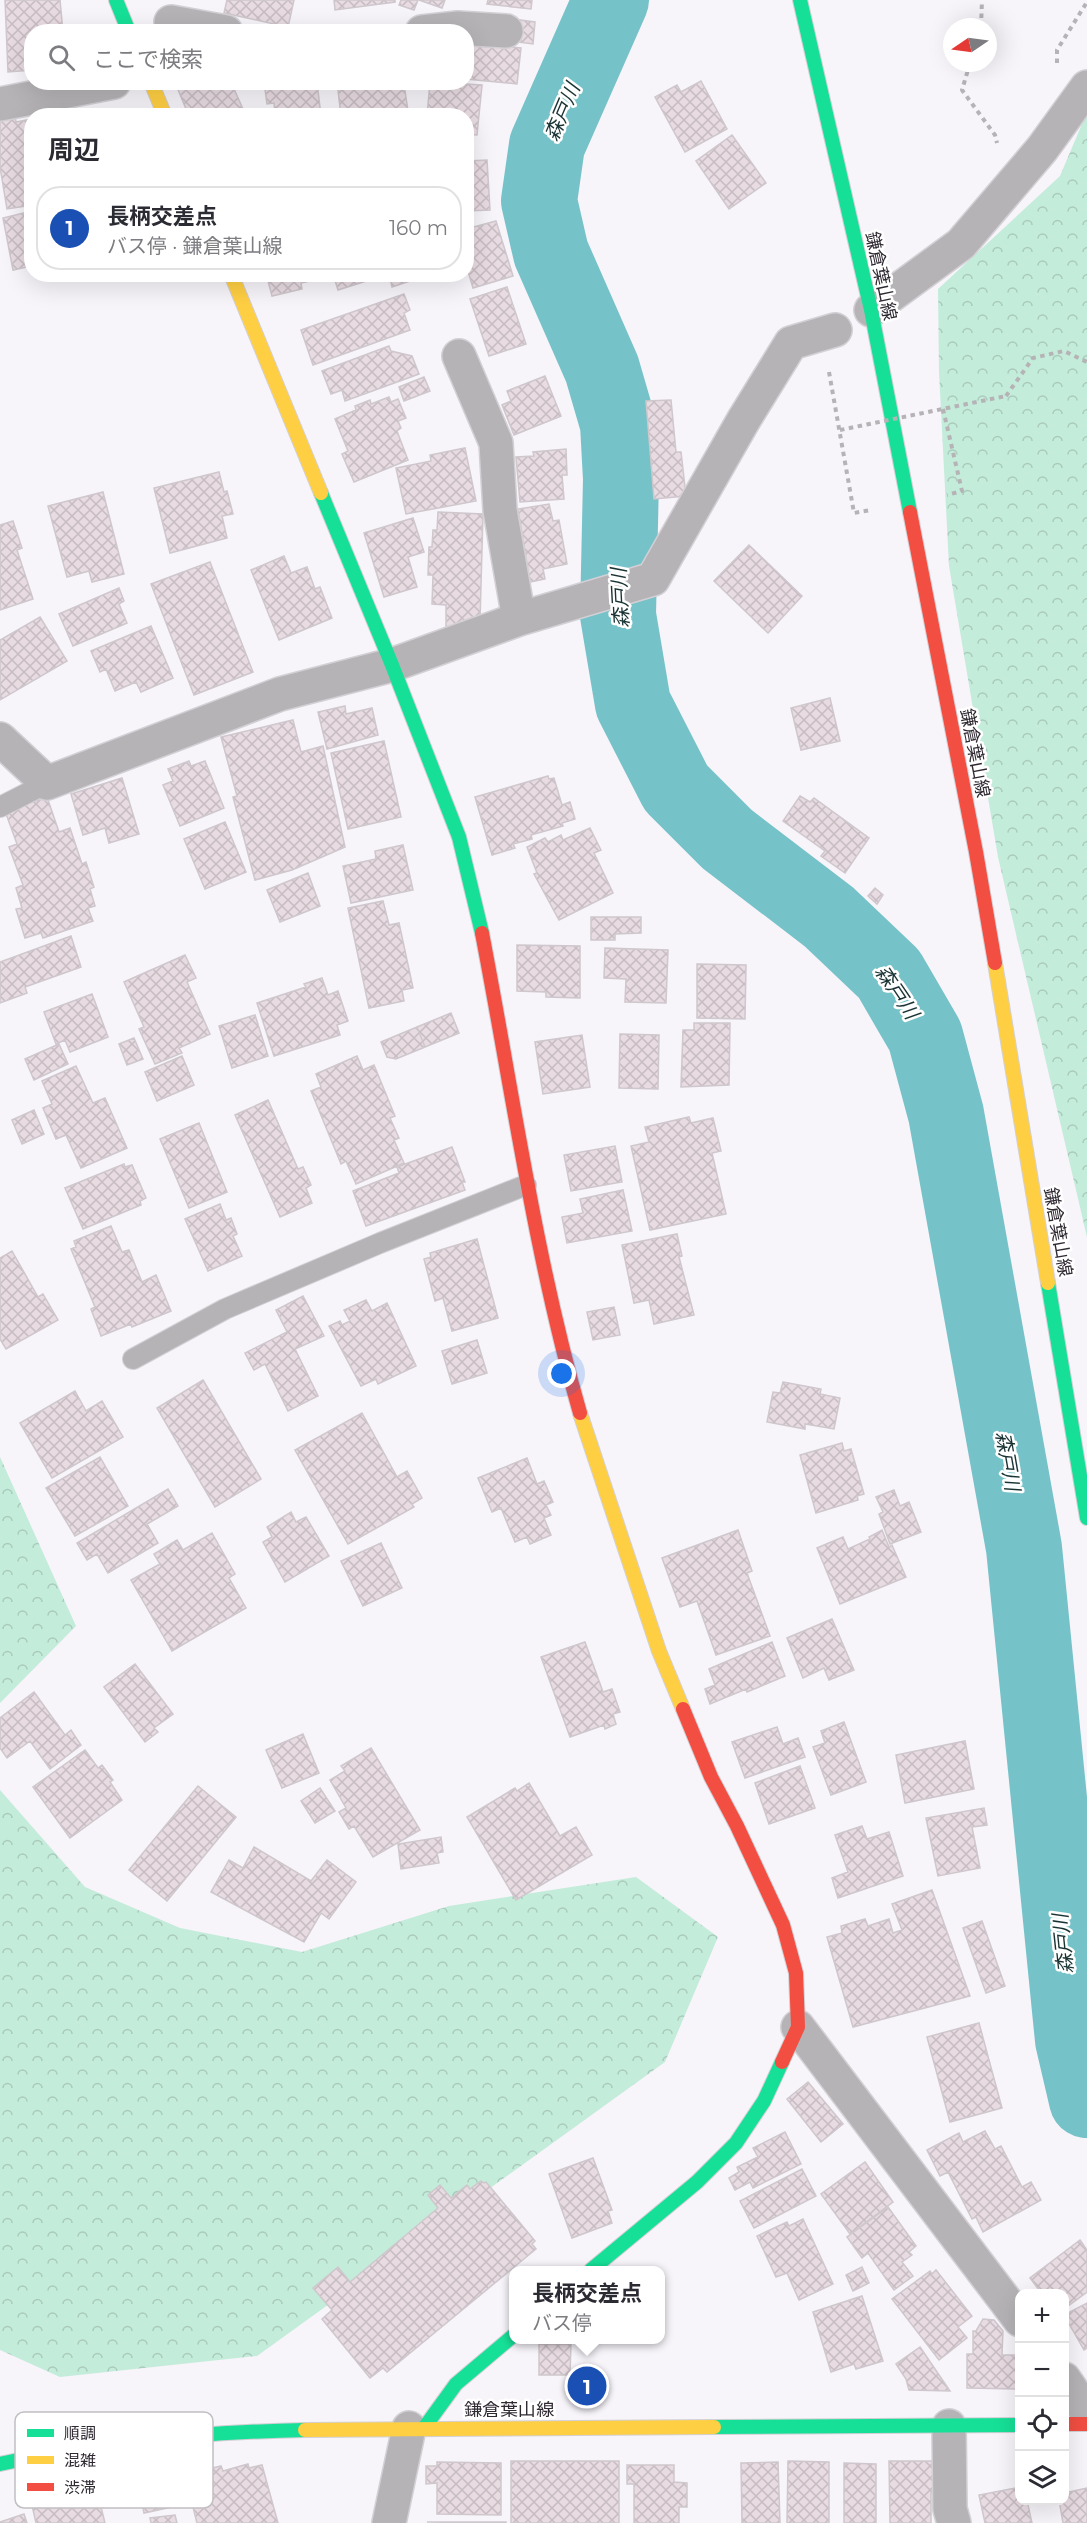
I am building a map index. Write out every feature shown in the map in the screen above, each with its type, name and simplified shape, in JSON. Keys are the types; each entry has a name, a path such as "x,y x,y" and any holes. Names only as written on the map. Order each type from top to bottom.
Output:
{"main road":[{"path":"116,0 126,24"},
{"name":"鎌倉葉山線","path":"800,0 871,310 976,852 1087,1518"},
{"path":"154,90 162,108"},
{"path":"234,282 392,665 462,847 486,954 512,1090 526,1185 561,1342 580,1412 645,1608 684,1714 711,1778 737,1826 783,1925 796,1973 798,2027 764,2102 736,2143 697,2182 597,2266"},
{"path":"417,2428 456,2384 509,2339"},
{"path":"1069,2424 1087,2424"},
{"name":"鎌倉葉山線","path":"213,2433 417,2428 1015,2425"},
{"name":"鎌倉葉山線","path":"0,2464 15,2461"}],"street":[{"path":"174,18 196,24"},
{"path":"474,29 506,31"},
{"path":"871,310 961,244 1042,149 1087,87"},
{"path":"0,104 73,90"},
{"path":"0,739 47,783 280,694 392,665 519,619 653,579 743,421 791,343 835,330"},
{"path":"459,356 496,443 500,510 519,619"},
{"path":"798,2027 1015,2313"},
{"path":"1069,2385 1087,2412"},
{"path":"949,2426 950,2509 954,2523"},
{"path":"389,2523 417,2428"}],"lane":[{"path":"0,807 47,783"},
{"path":"133,1359 225,1309 526,1185"}],"path":[{"path":"981,18 982,0"},
{"path":"967,72 962,90 995,135 1009,187"},
{"path":"840,430 1006,396 1033,358 1064,351 1087,362"},
{"path":"828,369 854,513 871,509"},
{"path":"943,409 962,491 946,495"}],"green space":[{"path":"1087,112 1087,1237 998,857 949,566 939,372 938,289 1060,176"},
{"path":"0,1457 76,1626 0,1703"},
{"path":"0,1790 85,1887 180,1928 302,1952 449,1906 636,1877 718,1937 665,2062 257,2356 60,2377 0,2350"}],"building":[{"path":"5,0 60,0 62,24 24,24 24,71 8,72"},
{"path":"227,0 294,0 289,24 274,24 224,13"},
{"path":"334,0 395,0 395,2 335,10"},
{"path":"401,0 418,0 414,10 399,5"},
{"path":"419,0 445,0 442,8"},
{"path":"488,0 532,0 531,9 487,4"},
{"path":"513,19 535,22 533,44 511,41"},
{"path":"474,43 521,48 517,84 474,80"},
{"path":"701,81 727,129 685,152 655,97 677,85 681,92"},
{"path":"474,85 482,85 477,135 474,135 474,108 428,108 429,90 474,90"},
{"path":"178,90 235,90 242,108 186,108"},
{"path":"265,90 318,90 320,108 274,108 274,103 267,104"},
{"path":"338,90 405,90 408,108 340,108"},
{"path":"15,115 16,122 24,120 24,206 7,209 0,167 0,117"},
{"path":"732,135 766,183 729,209 696,161"},
{"path":"487,160 490,210 474,211 474,161"},
{"path":"24,213 24,268 13,270 3,218"},
{"path":"496,221 513,276 473,288 471,282 474,282 474,227"},
{"path":"268,282 306,282 301,283 302,289 272,296"},
{"path":"336,282 363,282 338,290"},
{"path":"391,282 407,282 392,287"},
{"path":"507,287 526,344 489,356 470,299"},
{"path":"404,294 410,310 404,313 410,330 313,365 301,330"},
{"path":"389,346 391,351 412,356 419,374 345,401 342,390 331,394 322,371"},
{"path":"545,376 561,416 514,435 502,405 511,401 507,391"},
{"path":"424,377 430,391 404,401 399,387"},
{"path":"389,397 391,402 398,399 406,418 398,421 401,428 397,431 408,460 354,482 342,454 348,451 335,419 356,410 355,406 370,400 371,404"},
{"path":"671,400 676,452 681,452 686,496 654,499 646,401"},
{"path":"465,448 476,501 406,514 396,468 431,461 430,455"},
{"path":"566,449 567,475 562,475 564,499 520,502 516,457 534,456 533,452"},
{"path":"219,472 233,514 222,516 227,538 170,553 154,488"},
{"path":"103,492 124,574 92,582 89,571 67,577 48,506"},
{"path":"549,504 553,521 559,520 567,564 543,569 545,579 530,582 518,509"},
{"path":"438,512 483,514 480,621 446,627 446,605 432,604 433,575 428,575 429,547 432,547 433,530 437,530"},
{"path":"413,518 424,552 408,557 417,587 384,597 364,533"},
{"path":"13,521 22,548 17,550 33,599 0,610 0,525"},
{"path":"749,545 802,596 768,633 714,581"},
{"path":"284,556 291,573 307,567 315,589 320,587 332,618 279,640 251,570"},
{"path":"210,562 253,672 194,695 151,584"},
{"path":"119,588 124,601 119,604 127,623 73,646 59,614"},
{"path":"40,617 67,661 0,700 0,640"},
{"path":"151,626 173,678 141,692 136,682 115,691 106,669 100,672 91,651"},
{"path":"830,698 840,741 801,750 791,708"},
{"path":"345,706 346,714 372,708 378,735 327,749 318,712"},
{"path":"293,720 301,752 323,746 345,847 292,870 255,880 233,797 237,796 221,737"},
{"path":"384,741 401,817 348,829 331,753"},
{"path":"189,761 191,766 205,761 224,808 180,826 163,785 173,781 168,769"},
{"path":"548,776 549,779 554,778 562,805 570,802 575,819 562,823 563,826 531,835 532,839 513,844 515,848 492,855 475,797"},
{"path":"122,778 139,834 109,843 105,828 83,835 71,794"},
{"path":"800,796 810,802 814,798 869,838 845,873 821,856 825,851 783,821"},
{"path":"47,797 59,832 70,828 82,864 86,862 94,887 90,889 95,906 88,908 93,921 43,938 41,933 25,938 16,909 22,908 16,888 23,885 9,847 17,844 5,811"},
{"path":"225,822 246,872 205,889 184,839"},
{"path":"590,828 601,850 594,853 613,893 559,920 534,874 537,873 527,847 545,838 548,842 561,835 563,840"},
{"path":"403,845 413,890 351,903 343,866 376,859 375,851"},
{"path":"308,873 320,906 280,922 267,890"},
{"path":"875,888 883,895 877,904 868,896"},
{"path":"383,901 389,925 399,923 413,988 402,990 404,1001 369,1008 348,908"},
{"path":"591,917 641,917 641,933 615,934 615,940 591,940"},
{"path":"71,936 81,967 25,987 27,993 0,1003 0,962"},
{"path":"517,945 580,946 580,998 546,997 546,992 517,991"},
{"path":"605,948 668,950 666,1003 625,1002 626,979 604,978"},
{"path":"185,955 196,978 187,982 210,1034 179,1048 182,1053 155,1064 139,1029 144,1027 124,982"},
{"path":"697,964 746,965 745,1019 697,1018"},
{"path":"322,978 328,995 338,991 348,1021 337,1025 340,1035 274,1056 257,1003 306,987 304,984"},
{"path":"92,994 108,1037 70,1052 65,1040 56,1044 44,1012"},
{"path":"451,1013 459,1033 425,1047 417,1027"},
{"path":"255,1015 268,1056 232,1068 219,1026"},
{"path":"694,1023 730,1023 729,1085 681,1087 683,1030 694,1030"},
{"path":"417,1027 425,1047 396,1059 387,1057 381,1042"},
{"path":"620,1034 659,1035 658,1089 619,1088"},
{"path":"582,1035 590,1087 543,1094 535,1042"},
{"path":"134,1038 143,1059 127,1065 119,1044"},
{"path":"59,1044 68,1064 34,1080 25,1059"},
{"path":"182,1056 194,1085 157,1101 145,1072"},
{"path":"357,1056 363,1070 374,1065 395,1116 390,1118 399,1138 394,1140 404,1163 356,1184 346,1161 341,1164 311,1091 321,1087 316,1074"},
{"path":"76,1066 93,1103 105,1098 127,1148 81,1168 66,1135 56,1139 43,1108 52,1104 42,1081"},
{"path":"268,1100 298,1169 303,1167 311,1185 306,1188 312,1203 280,1217 235,1115"},
{"path":"34,1110 44,1134 22,1144 12,1120"},
{"path":"689,1117 691,1123 713,1118 721,1151 712,1153 726,1214 650,1230 631,1146 649,1142 645,1127"},
{"path":"199,1123 227,1192 189,1208 160,1139"},
{"path":"615,1146 622,1182 571,1191 564,1155"},
{"path":"452,1147 465,1182 462,1182 465,1190 366,1226 353,1191 399,1173 397,1167"},
{"path":"124,1164 125,1167 132,1165 146,1198 140,1201 141,1205 83,1229 65,1188"},
{"path":"623,1190 632,1231 567,1243 562,1217 583,1213 580,1199"},
{"path":"220,1204 226,1220 231,1218 237,1234 233,1236 242,1256 208,1271 185,1219"},
{"path":"111,1226 122,1252 129,1250 142,1282 156,1275 171,1311 132,1327 131,1324 101,1336 91,1309 95,1307 71,1249 76,1247 74,1241"},
{"path":"677,1234 682,1256 679,1257 694,1315 654,1324 649,1300 634,1303 622,1245"},
{"path":"477,1239 498,1318 452,1331 443,1298 435,1301 424,1259 431,1257 430,1253"},
{"path":"12,1251 38,1297 43,1294 58,1320 6,1349 0,1339 0,1258"},
{"path":"303,1296 324,1336 295,1349 318,1396 288,1411 265,1364 254,1370 245,1353 287,1332 276,1310"},
{"path":"366,1300 372,1311 387,1303 416,1366 378,1384 376,1379 361,1386 329,1326 340,1321 342,1325 350,1321 344,1310"},
{"path":"614,1307 620,1335 593,1340 587,1312"},
{"path":"477,1340 487,1373 452,1384 442,1351"},
{"path":"203,1380 261,1479 215,1507 157,1408"},
{"path":"783,1382 821,1389 820,1394 840,1398 834,1429 805,1424 805,1429 767,1422 773,1392 780,1393"},
{"path":"75,1391 86,1411 102,1401 123,1437 52,1478 20,1423"},
{"path":"362,1413 397,1477 407,1471 422,1498 412,1504 414,1507 348,1544 295,1450"},
{"path":"842,1443 844,1451 851,1449 864,1494 857,1496 858,1500 816,1513 800,1455"},
{"path":"100,1457 128,1506 75,1536 46,1488"},
{"path":"527,1458 537,1484 544,1481 553,1502 546,1505 551,1515 544,1518 551,1535 530,1544 527,1537 515,1542 501,1508 492,1512 478,1478"},
{"path":"168,1489 178,1506 147,1524 158,1543 108,1573 97,1554 87,1560 77,1543"},
{"path":"894,1490 900,1506 909,1502 921,1532 890,1544 879,1514 883,1512 876,1497"},
{"path":"291,1512 296,1522 306,1517 329,1556 285,1582 263,1542 272,1537 267,1527"},
{"path":"738,1530 752,1571 747,1573 770,1636 716,1655 697,1601 680,1607 662,1558"},
{"path":"882,1530 889,1547 892,1545 906,1577 840,1604 817,1548 843,1537 848,1549 870,1539 869,1537"},
{"path":"212,1533 235,1574 229,1578 246,1608 172,1651 131,1580 160,1564 154,1554 177,1540 183,1550"},
{"path":"381,1543 402,1588 363,1606 341,1561"},
{"path":"832,1619 854,1670 829,1680 824,1668 803,1678 787,1638"},
{"path":"585,1642 603,1692 612,1689 620,1712 613,1714 616,1724 605,1729 604,1725 570,1737 541,1657"},
{"path":"772,1642 785,1676 710,1704 705,1689 715,1685 709,1669"},
{"path":"135,1664 173,1714 154,1728 158,1732 145,1742 104,1687"},
{"path":"34,1692 65,1735 71,1730 81,1745 50,1769 30,1741 7,1758 0,1748 0,1718"},
{"path":"844,1722 866,1782 831,1795 813,1747 825,1743 821,1731"},
{"path":"777,1727 783,1744 798,1738 805,1757 745,1778 732,1742"},
{"path":"303,1734 319,1773 282,1788 266,1750"},
{"path":"965,1741 974,1789 905,1803 896,1755"},
{"path":"371,1748 420,1830 373,1857 354,1826 349,1829 339,1812 346,1808 330,1780 345,1771 341,1766"},
{"path":"85,1750 98,1768 102,1765 113,1780 110,1782 122,1800 70,1838 33,1787"},
{"path":"800,1766 815,1808 769,1824 755,1783"},
{"path":"529,1783 560,1836 576,1827 592,1855 516,1900 467,1817 515,1788 517,1791"},
{"path":"198,1786 236,1817 167,1901 129,1870"},
{"path":"320,1788 335,1811 315,1823 301,1801"},
{"path":"984,1808 987,1825 972,1827 980,1868 938,1876 926,1818"},
{"path":"862,1826 867,1839 889,1832 903,1876 838,1898 832,1878 848,1872 835,1835"},
{"path":"441,1837 443,1852 437,1853 439,1863 401,1869 398,1844"},
{"path":"254,1847 311,1881 327,1860 356,1882 329,1919 321,1913 304,1942 211,1892 229,1860 243,1868"},
{"path":"932,1890 970,1996 853,2027 827,1937 842,1933 841,1926 865,1919 868,1926 889,1919 893,1933 902,1930 892,1904"},
{"path":"982,1921 1005,1986 986,1993 963,1928"},
{"path":"979,2023 1002,2108 950,2122 927,2037"},
{"path":"808,2082 843,2124 821,2142 787,2099"},
{"path":"985,2131 995,2149 1001,2146 1022,2187 1031,2182 1041,2200 983,2232 976,2217 972,2219 948,2172 940,2176 927,2150 959,2133 963,2142"},
{"path":"785,2132 801,2164 753,2188 750,2182 735,2190 729,2178 739,2172 737,2167 758,2157 753,2148"},
{"path":"593,2158 612,2210 608,2211 612,2223 572,2238 549,2174"},
{"path":"865,2162 893,2202 850,2234 821,2194"},
{"path":"802,2169 816,2196 754,2228 740,2201"},
{"path":"481,2181 486,2182 535,2241 532,2244 536,2249 515,2266 509,2266 509,2271 387,2372 383,2368 370,2378 322,2319 332,2310 313,2288 338,2267 350,2282 438,2208 428,2195 440,2185 451,2198 467,2185 470,2189"},
{"path":"888,2207 916,2246 909,2252 912,2255 902,2262 913,2276 894,2290 868,2253 862,2258 847,2237"},
{"path":"803,2219 833,2284 799,2300 787,2273 776,2277 757,2236 787,2222 789,2226"},
{"path":"1080,2240 1087,2250 1087,2292 1069,2305 1069,2289 1038,2289 1030,2278"},
{"path":"862,2267 869,2283 853,2291 846,2275"},
{"path":"936,2270 972,2316 958,2327 967,2338 939,2360 892,2299 930,2271 932,2274"},
{"path":"862,2296 883,2361 856,2369 854,2364 831,2372 813,2312"},
{"path":"1087,2303 1087,2348 1084,2350 1069,2324 1069,2312"},
{"path":"983,2319 994,2320 1003,2331 1002,2355 1015,2355 1015,2389 967,2388 967,2354 973,2354 973,2331 976,2331"},
{"path":"539,2344 571,2344 570,2375 539,2375"},
{"path":"920,2347 950,2391 909,2390 906,2379 896,2364"},
{"path":"511,2461 619,2461 619,2523 511,2523"},
{"path":"788,2461 829,2462 829,2523 787,2523"},
{"path":"889,2461 934,2461 931,2523 890,2523"},
{"path":"437,2462 501,2463 501,2515 437,2514 437,2483 426,2484 426,2466 437,2466"},
{"path":"778,2462 780,2523 742,2523 741,2463"},
{"path":"844,2463 876,2464 876,2523 844,2523"},
{"path":"248,2464 249,2468 262,2465 278,2523 197,2523 193,2508 213,2508 213,2468 221,2466 223,2471"},
{"path":"627,2465 674,2465 674,2482 687,2483 687,2507 679,2507 679,2523 634,2523 634,2484 627,2484"},
{"path":"1015,2488 1015,2505 1028,2505 1032,2523 985,2523 979,2495"},
{"path":"1087,2488 1087,2523 1063,2523 1060,2505 1069,2505 1069,2492"},
{"path":"33,2508 101,2508 105,2523 36,2523"},
{"path":"143,2508 168,2508 144,2513"},
{"path":"24,2514 27,2523 0,2523 0,2522"},
{"path":"175,2515 177,2523 151,2523 150,2518"},
{"path":"427,2522 506,2522 506,2523"}],"waterway":[{"name":"森戸川","path":"611,0 547,145 539,201 551,253 602,369 618,424 621,479 618,615 633,704 676,788 727,839 829,917 889,974 925,1036 946,1114 1024,1548 1073,2040 1087,2100"}],"traffic: fast":[{"path":"116,0 126,24"},
{"path":"800,0 871,310 910,512"},
{"path":"321,493 392,665 459,837 482,933"},
{"path":"1048,1283 1087,1518"},
{"path":"596,2266 697,2182 736,2143 764,2101 782,2062"},
{"path":"424,2428 456,2384 509,2339"},
{"path":"714,2427 1015,2425"},
{"path":"213,2434 305,2430"},
{"path":"0,2464 15,2461"}],"traffic: slow":[{"path":"154,90 162,108"},
{"path":"234,282 321,493"},
{"path":"995,963 1048,1283"},
{"path":"580,1413 659,1651 683,1709"},
{"path":"305,2430 714,2427"}],"traffic: jam":[{"path":"910,512 976,852 995,963"},
{"path":"482,933 537,1235 580,1413"},
{"path":"683,1709 711,1777 737,1826 783,1925 796,1973 798,2027 782,2062"},
{"path":"1069,2424 1087,2424"}],"place":[{"name":"長柄交差点","path":"587,2386"}]}
